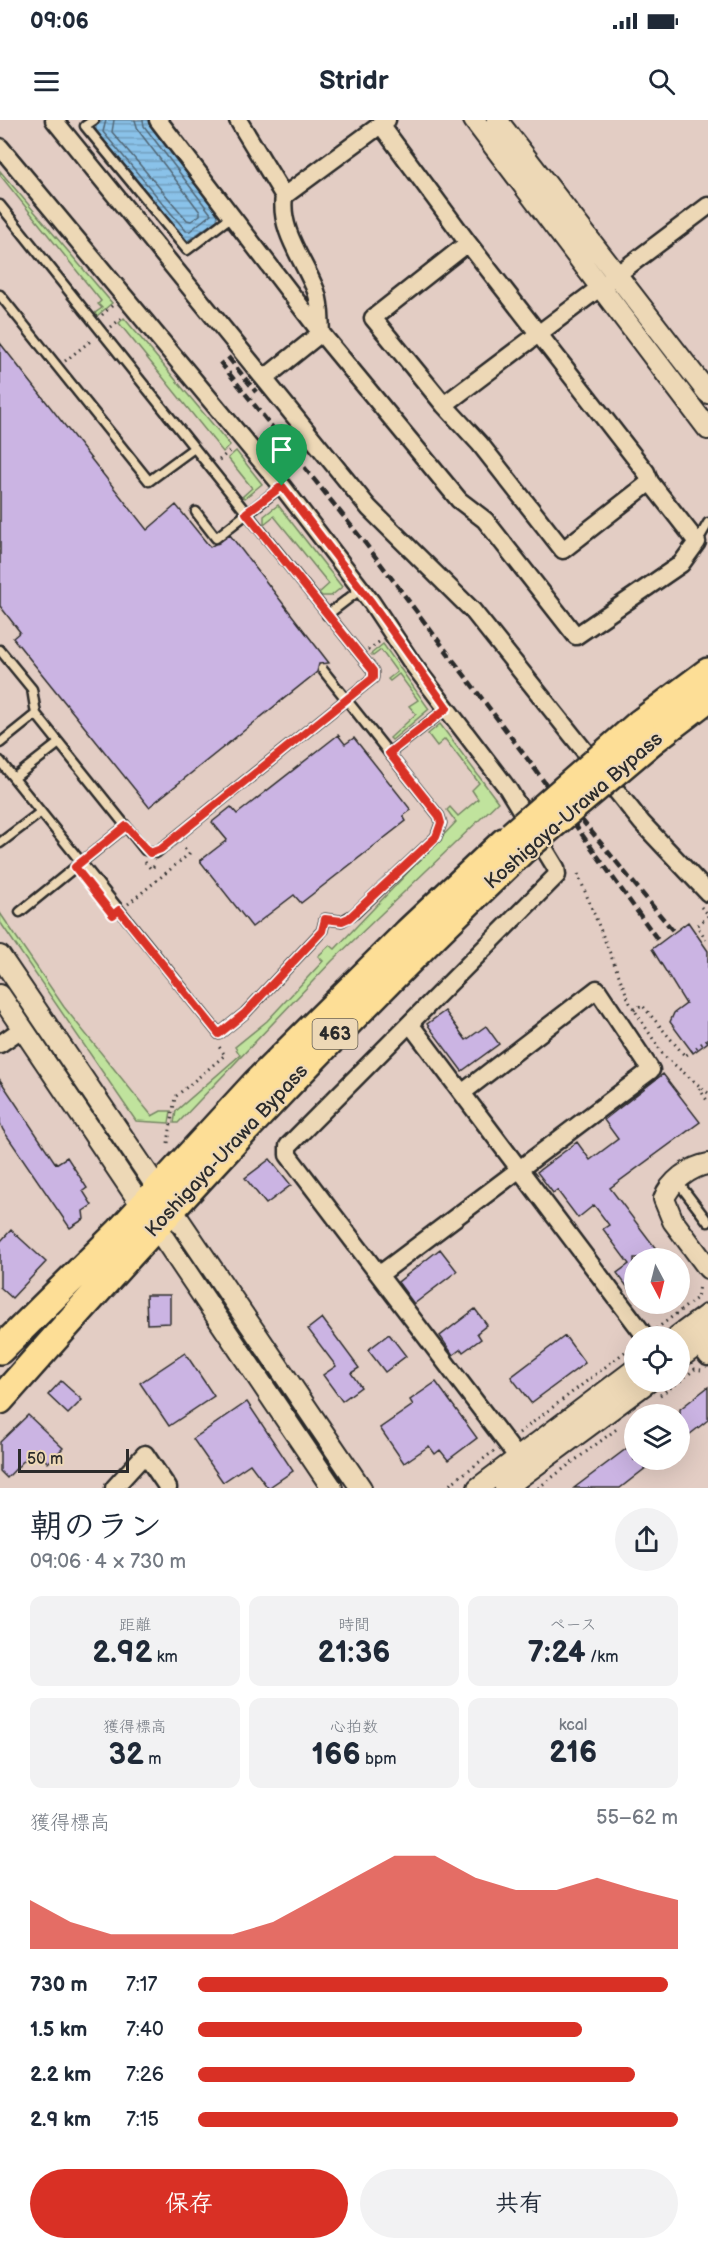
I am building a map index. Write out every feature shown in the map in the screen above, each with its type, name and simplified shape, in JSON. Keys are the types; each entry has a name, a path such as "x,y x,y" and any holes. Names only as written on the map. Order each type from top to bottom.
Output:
{"highway":[{"name":"Koshigaya-Urawa Bypass","path":"0,1400 256,1083 374,965 647,731 708,672"},
{"name":"Koshigaya-Urawa Bypass","path":"647,731 708,699"},
{"name":"Koshigaya-Urawa Bypass","path":"0,1350 156,1207"}],"street":[{"path":"54,120 369,508 473,611 642,823 708,893"},
{"path":"158,120 321,333 459,500 485,520 576,636 681,564 697,542 650,482 646,472 468,243 384,122 284,196"},
{"path":"238,120 284,196 282,210 287,229 319,302 321,333"},
{"path":"474,120 599,289 708,429"},
{"path":"497,120 708,393"},
{"path":"0,147 282,486 508,789 556,868 557,875 288,1146 288,1155 512,1450"},
{"path":"444,405 539,336 618,274 705,215"},
{"path":"468,243 373,318 444,405 480,444 563,550 650,482"},
{"path":"265,378 321,333"},
{"path":"0,956 332,1488"},
{"path":"379,1275 651,1070 597,989 462,1093"},
{"path":"0,995 361,1488"},
{"path":"410,1024 519,1170 644,1326"},
{"path":"0,1044 23,1028"},
{"path":"708,1164 694,1169 677,1181 664,1199 666,1209 708,1268"},
{"path":"690,1327 708,1314"},
{"path":"690,1353 704,1346"},
{"path":"478,1488 512,1450 624,1377"},
{"path":"505,1488 635,1392"},
{"path":"114,1488 145,1454 168,1488"}],"lane":[{"path":"94,120 85,126 187,250 231,216"},
{"path":"0,205 373,671 371,682 156,853 150,853 123,829 36,714 32,689 0,650"},
{"path":"0,295 149,481 194,448"},
{"path":"196,512 216,538 282,486"},
{"path":"697,542 708,523"},
{"path":"327,615 361,589"},
{"path":"0,761 219,1034 245,1013 322,931 325,919 342,921 354,914 436,837 441,823 439,816 322,669"},
{"path":"389,753 447,708"},
{"path":"0,743 36,714"},
{"path":"14,778 59,742"},
{"path":"0,843 41,812"},
{"path":"20,912 123,829"},
{"path":"677,1181 708,1222"}],"path":[{"path":"108,329 126,315"},
{"path":"63,363 97,336"},
{"path":"209,467 236,446"},
{"path":"123,829 151,869 158,863"},
{"path":"173,850 188,839"},
{"path":"119,910 189,854 181,844"},
{"path":"578,874 634,1010 664,1056 708,1093"},
{"path":"708,916 697,926 708,942"},
{"path":"634,1010 642,1005 685,1056 708,1039"},
{"path":"168,1143 175,1097 225,1055 214,1040"},
{"path":"697,1084 708,1102"},
{"path":"659,1326 697,1298 699,1285"},
{"path":"445,1488 512,1450 624,1354"},
{"path":"690,1373 695,1369 707,1372"},
{"path":"538,1488 624,1424"}],"green space":[{"path":"0,171 112,303 97,316 95,313 102,308 98,304 101,301 0,175"},
{"path":"124,318 230,445 223,452 119,323"},
{"path":"236,451 262,484 245,498 242,497 252,488 228,458"},
{"path":"278,505 342,587 331,596 322,596 319,593 329,584 274,516 264,524 264,516"},
{"path":"383,644 429,709 392,740 390,738 416,714 409,706 418,700 399,674 390,681 388,679 397,672 381,650 373,656 371,654"},
{"path":"440,724 498,802 332,961 178,1123 174,1123 176,1111 240,1055 235,1047 267,1021 323,961 318,956 330,945 335,949 456,822 447,810 450,807 458,816 478,799 472,790 479,783 445,739 437,746 428,734"},
{"path":"0,913 64,1007 152,1116 161,1111 171,1111 169,1123 136,1121 0,922"}],"water":[{"path":"104,120 147,120 218,213 217,220 187,241 96,133 96,125"}],"building":[{"path":"0,343 147,530 176,505 210,547 230,535 329,663 319,664 317,672 149,807 13,638 20,632 0,606"},
{"path":"338,735 345,744 354,738 411,810 403,816 406,821 301,903 294,895 252,927 200,861 227,840 212,822 231,807 237,814"},
{"path":"688,922 708,951 708,1042 693,1053 670,1022 674,1013 686,1004 652,949"},
{"path":"445,1011 466,1040 486,1026 499,1044 462,1071 427,1024"},
{"path":"663,1074 700,1122 610,1188 655,1248 624,1248 624,1257 603,1229 609,1225 594,1205 578,1218 557,1190 553,1193 537,1172 577,1142 590,1160 618,1139 604,1120"},
{"path":"0,1080 56,1164 67,1157 87,1188 83,1191 92,1205 83,1211 84,1219 70,1228 3,1130 0,1123"},
{"path":"270,1159 291,1185 266,1204 245,1178"},
{"path":"11,1230 46,1262 12,1298 0,1287 0,1242"},
{"path":"440,1249 457,1271 414,1304 398,1282"},
{"path":"624,1268 624,1282 617,1273"},
{"path":"146,1295 170,1295 170,1323 147,1324"},
{"path":"475,1309 487,1325 477,1333 481,1339 463,1352 461,1349 453,1355 440,1336"},
{"path":"322,1318 359,1368 351,1373 361,1387 342,1401 323,1375 336,1366 308,1329"},
{"path":"389,1334 406,1356 385,1372 368,1350"},
{"path":"565,1336 585,1363 531,1403 511,1377"},
{"path":"185,1353 214,1396 169,1426 140,1383"},
{"path":"61,1381 82,1400 68,1414 48,1395"},
{"path":"436,1382 477,1438 448,1460 440,1450 435,1454 429,1446 404,1463 380,1428 413,1405 410,1400"},
{"path":"708,1387 708,1420 690,1434 690,1404 686,1404"},
{"path":"247,1402 293,1471 268,1488 250,1464 223,1482 193,1439"},
{"path":"28,1415 63,1448 48,1463 35,1449 7,1478 0,1471 0,1442"},
{"path":"624,1450 624,1470 643,1470 620,1488 574,1488"}],"railway":[{"path":"228,357 256,392"},
{"path":"220,362 365,543 532,765 660,943"},
{"path":"581,819 674,932"}],"route":[{"path":"282,486 372,603 412,663 447,708 389,753 439,816 441,823 436,837 349,918 342,921 325,919 322,931 245,1013 219,1034 119,910 113,915 75,867 126,826 145,850 156,853 371,682 373,671 246,513 282,486"}]}
